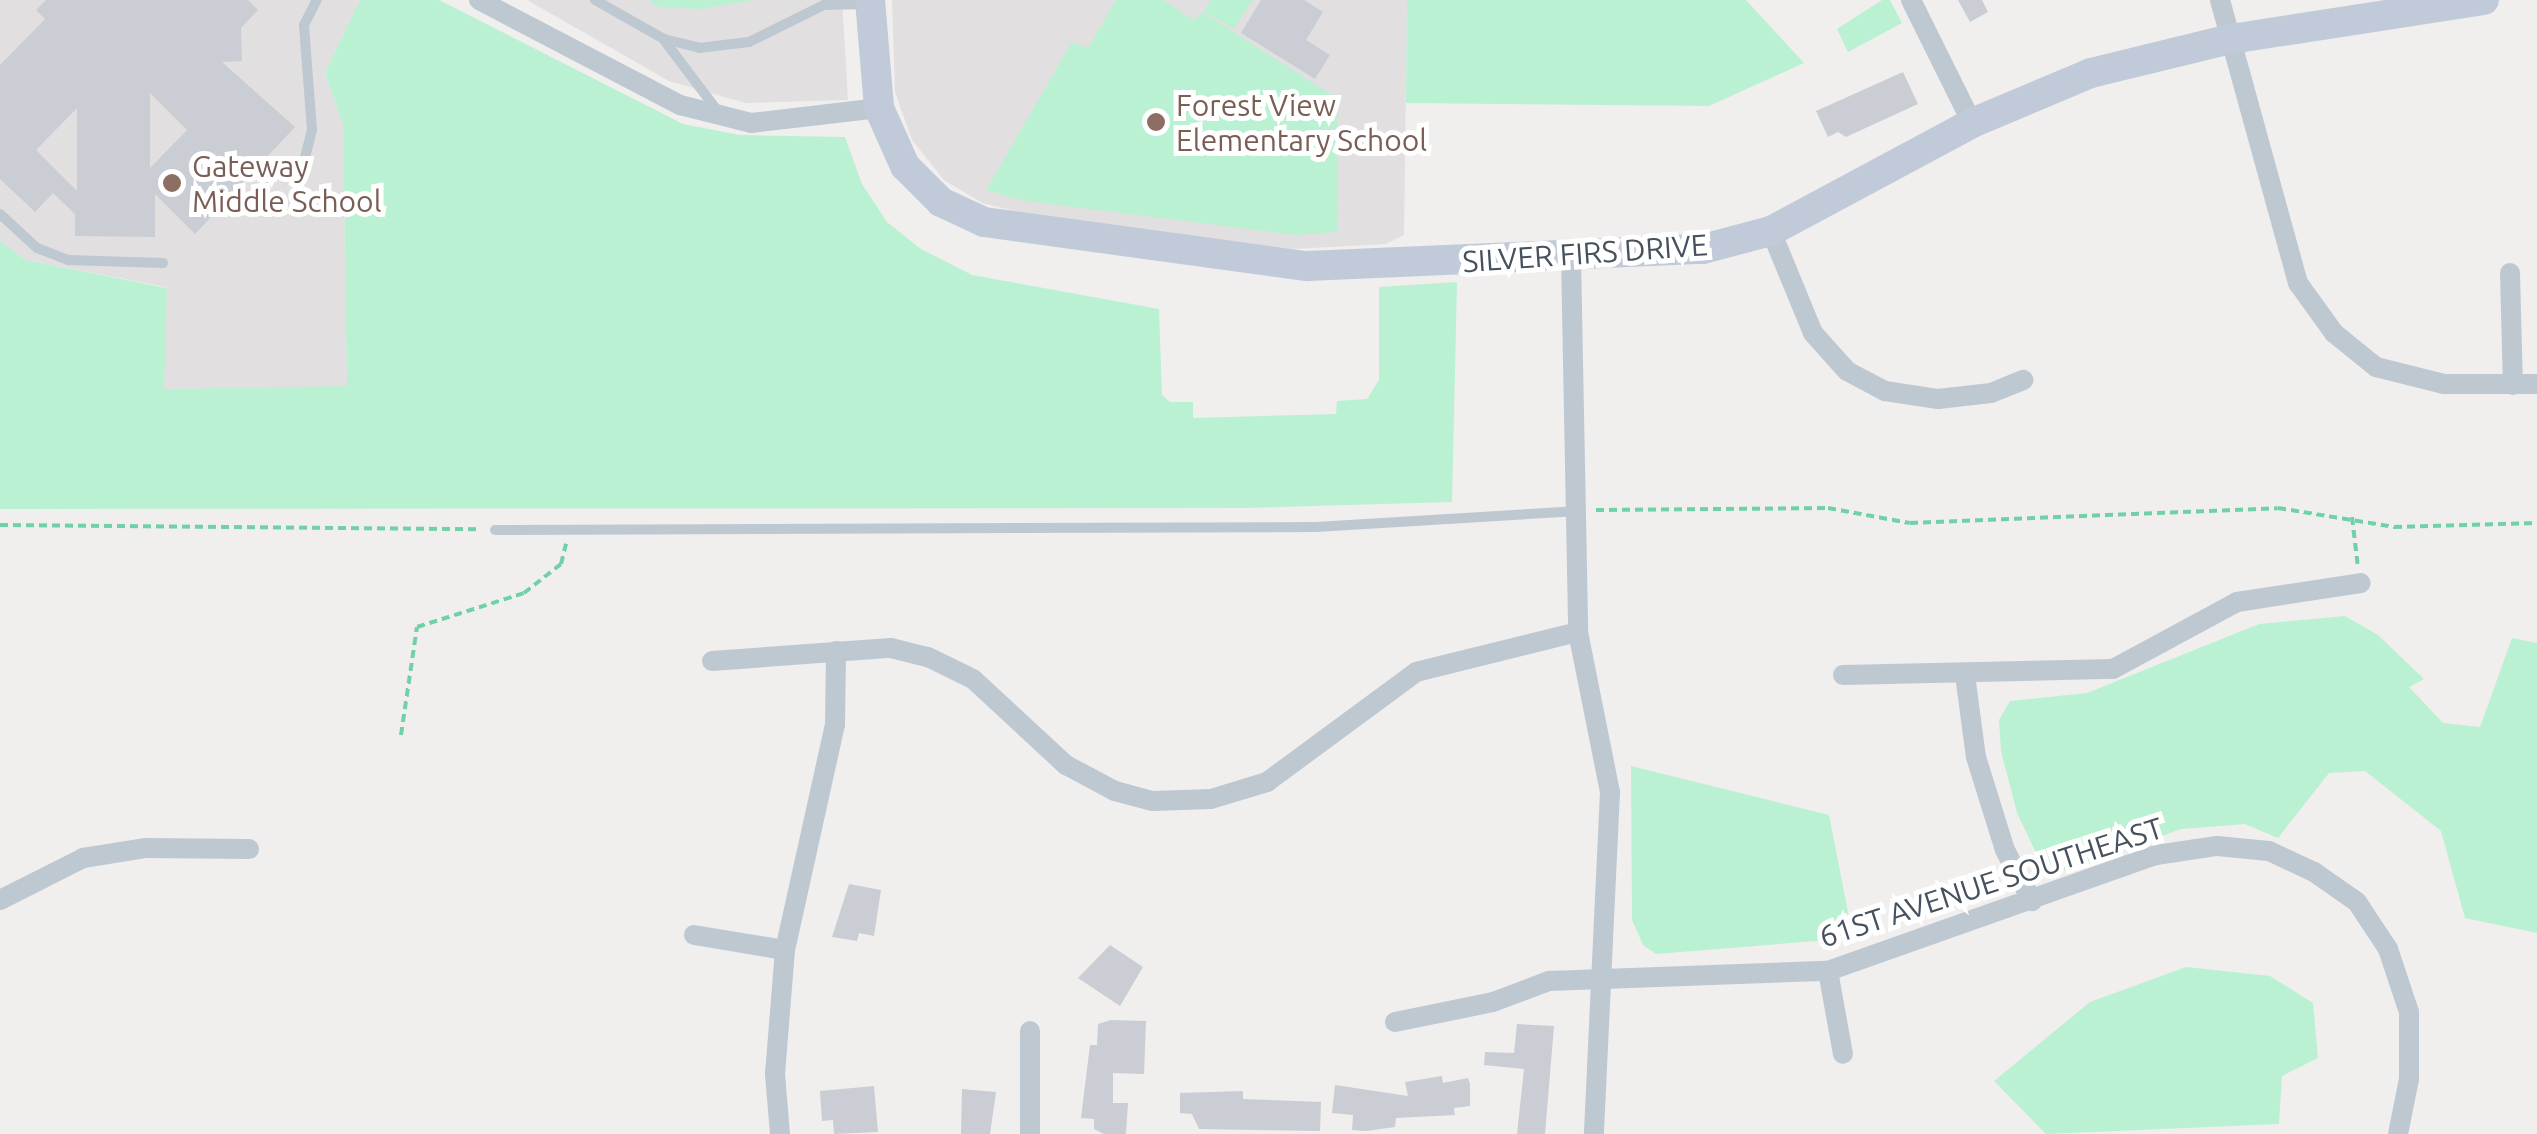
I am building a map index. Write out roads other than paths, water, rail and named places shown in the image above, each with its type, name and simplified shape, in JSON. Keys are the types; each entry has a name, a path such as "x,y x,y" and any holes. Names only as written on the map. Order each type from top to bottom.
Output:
{"street":[{"path":"479,0 680,105 752,123 879,108"},
{"path":"1911,0 1972,123"},
{"path":"2220,0 2298,283 2334,333 2376,367 2444,384 2537,384"},
{"name":"SILVER FIRS DRIVE","path":"870,2 879,108 905,166 941,202 984,222 1307,266 1703,249 1771,230 1972,123 2091,73 2232,39 2484,0"},
{"path":"1771,230 1813,333 1848,371 1884,391 1938,399 1991,393 2024,380"},
{"path":"1571,257 1578,632 1610,792 1594,1134"},
{"path":"2510,274 2513,386"},
{"path":"1843,675 1965,675 2112,668 2238,602 2361,583"},
{"path":"712,661 891,648 958,672 1022,719 1066,765 1115,791 1154,801 1211,799 1267,782 1416,672 1578,632"},
{"path":"780,1134 776,1074 785,950 835,725 836,651"},
{"path":"1965,675 1976,757 2005,850 2032,901"},
{"name":"61ST AVENUE SOUTHEAST","path":"1395,1022 1493,1002 1548,981 1603,976 1828,971 2156,854 2216,846 2269,852 2314,872 2357,902 2388,949 2409,1012 2408,1079 2398,1134"},
{"path":"0,900 84,858 146,848 249,849"},
{"path":"694,935 785,950"},
{"path":"1828,971 1843,1054"},
{"path":"1030,1031 1030,1134"}],"lane":[{"path":"299,181 312,130 304,25 316,0"},
{"path":"595,0 664,39 721,48 773,32 824,5 870,2"},
{"path":"664,39 722,116"},
{"path":"0,214 37,248 68,260 164,264"},
{"path":"494,530 1316,528 1575,511"}],"place":[{"name":"Forest View Elementary School","path":"1156,122"},
{"name":"Gateway Middle School","path":"172,183"}]}
